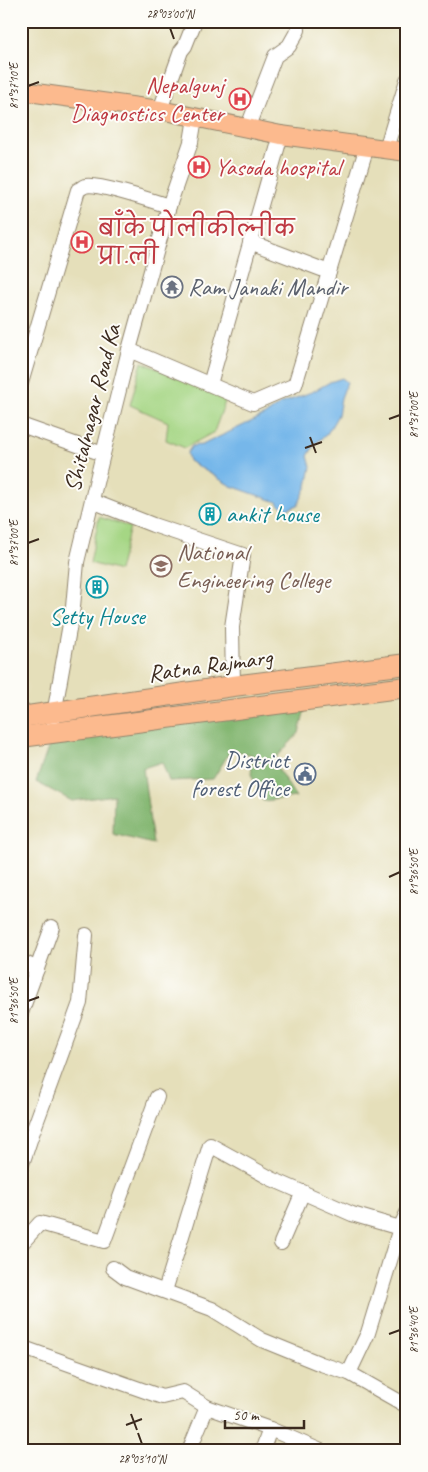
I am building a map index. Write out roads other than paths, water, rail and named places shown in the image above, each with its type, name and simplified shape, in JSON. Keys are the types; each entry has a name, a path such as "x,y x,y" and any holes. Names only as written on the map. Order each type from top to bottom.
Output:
{"highway":[{"name":"Ratna Rajmarg","path":"21,717 233,686 407,664"},
{"name":"Ratna Rajmarg","path":"21,737 404,689"}],"main road":[{"path":"21,92 160,110 281,135 407,152"}],"street":[{"path":"160,110 181,50 185,46 195,21"},
{"path":"247,129 275,56 289,46 298,30"},
{"path":"386,149 407,80"},
{"name":"Shitalnagar Road Ka","path":"52,734 53,713 73,607 77,562 102,454 169,206 191,142 195,118"},
{"path":"210,384 281,135"},
{"path":"129,350 253,403 295,385 367,146"},
{"path":"21,383 78,190 86,185 96,186 146,198 169,206"},
{"path":"250,242 329,272"},
{"path":"21,425 102,454"},
{"path":"92,501 152,525 243,555 232,628 233,686"},
{"path":"21,1013 52,927"},
{"path":"21,1166 80,1003 86,935"},
{"path":"21,961 37,969"},
{"path":"21,1244 40,1222 104,1241 157,1097"},
{"path":"165,1291 210,1145 272,1178 352,1214 403,1229"},
{"path":"281,1243 304,1192"},
{"path":"349,1373 368,1333 407,1212"},
{"path":"113,1268 125,1278 212,1309 262,1340 321,1364 349,1373 407,1406"},
{"path":"21,1347 162,1397 183,1392 207,1407 270,1429 321,1451"},
{"path":"189,1451 207,1407"},
{"path":"262,1451 270,1429"}],"water":[{"path":"342,378 347,382 341,398 338,415 327,434 315,444 308,456 311,467 307,486 298,505 285,510 277,502 231,486 189,461 187,453 192,446 202,445 265,415 280,404"}],"place":[{"name":"Nepalgunj Diagnostics Center","path":"240,99"},
{"name":"Yasoda hospital","path":"199,167"},
{"name":"बाँके पोलीकील्नीक प्रा.ली","path":"82,242"},
{"name":"Ram Janaki Mandir","path":"172,287"},
{"name":"ankit house","path":"210,514"},
{"name":"National Engineering College","path":"161,566"},
{"name":"Setty House","path":"97,587"},
{"name":"District forest Office","path":"305,774"}]}
